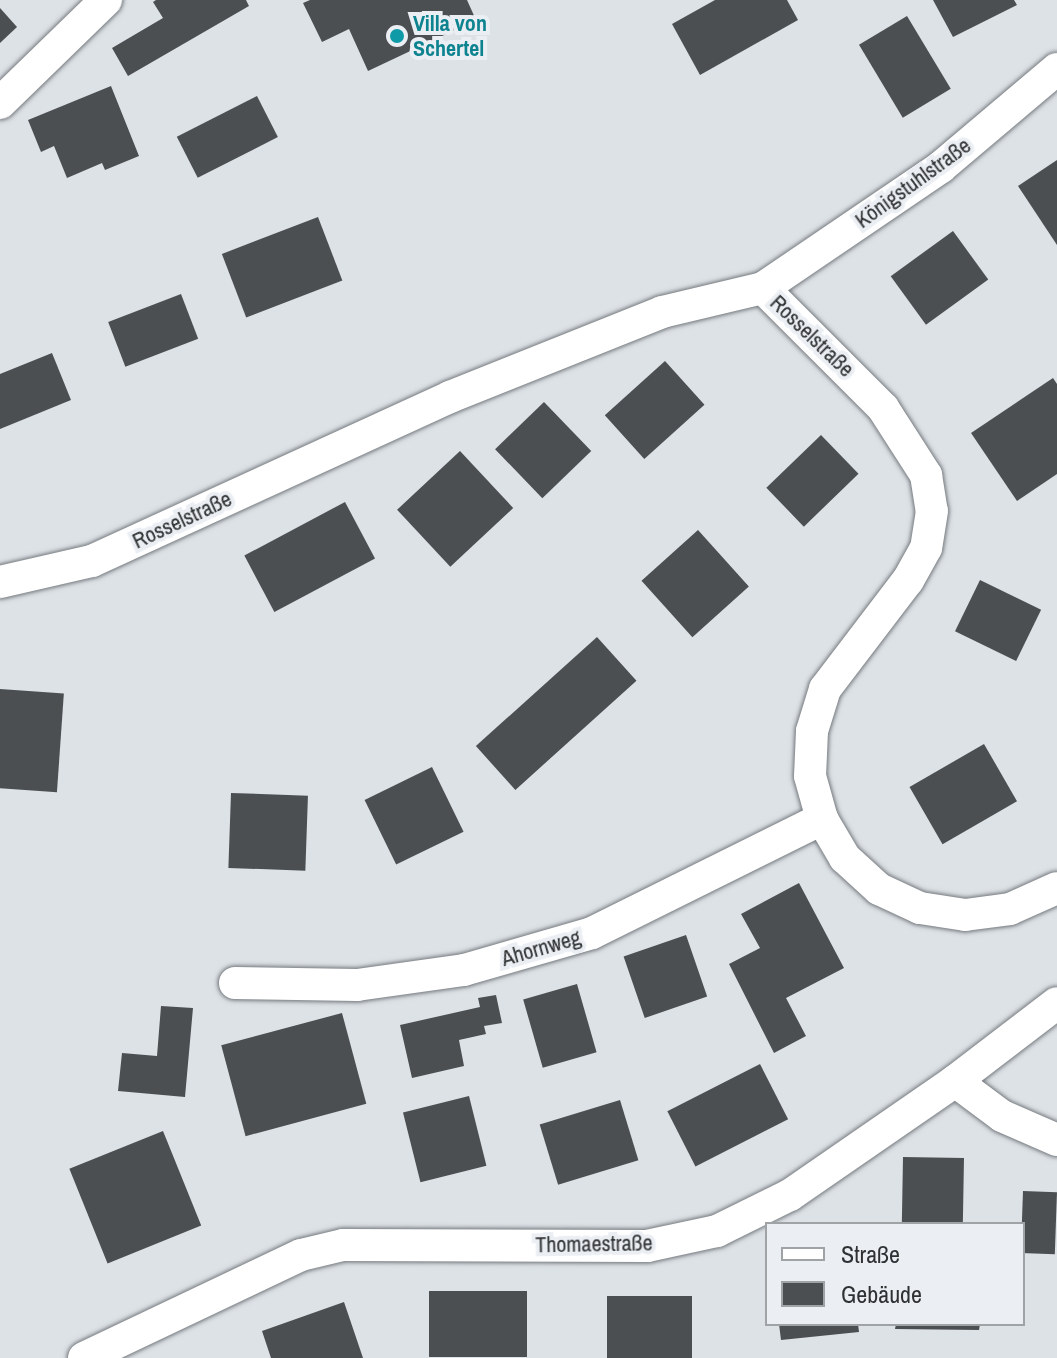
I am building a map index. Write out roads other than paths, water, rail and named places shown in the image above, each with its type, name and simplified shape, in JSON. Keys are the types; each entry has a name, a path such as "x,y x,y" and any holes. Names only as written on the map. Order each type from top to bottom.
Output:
{"street":[{"path":"0,103 106,0"},
{"name":"Königstuhlstraße","path":"763,288 941,167 1057,69"},
{"name":"Rosselstraße","path":"0,582 92,561 450,397 662,312 763,288 883,408 926,475 932,511 926,548 908,580 825,689 812,731 810,776 822,819 845,858 879,889 920,908 965,915 1010,909 1057,888"},
{"name":"Ahornweg","path":"235,983 357,985 464,970 592,933 822,819"},
{"name":"Thomaestraße","path":"84,1358 301,1255 343,1245 647,1246 717,1231 790,1195 955,1081 1057,1003"},
{"path":"955,1081 1002,1116 1057,1140"}],"place":[{"name":"Villa von Schertel","path":"397,36"}]}
